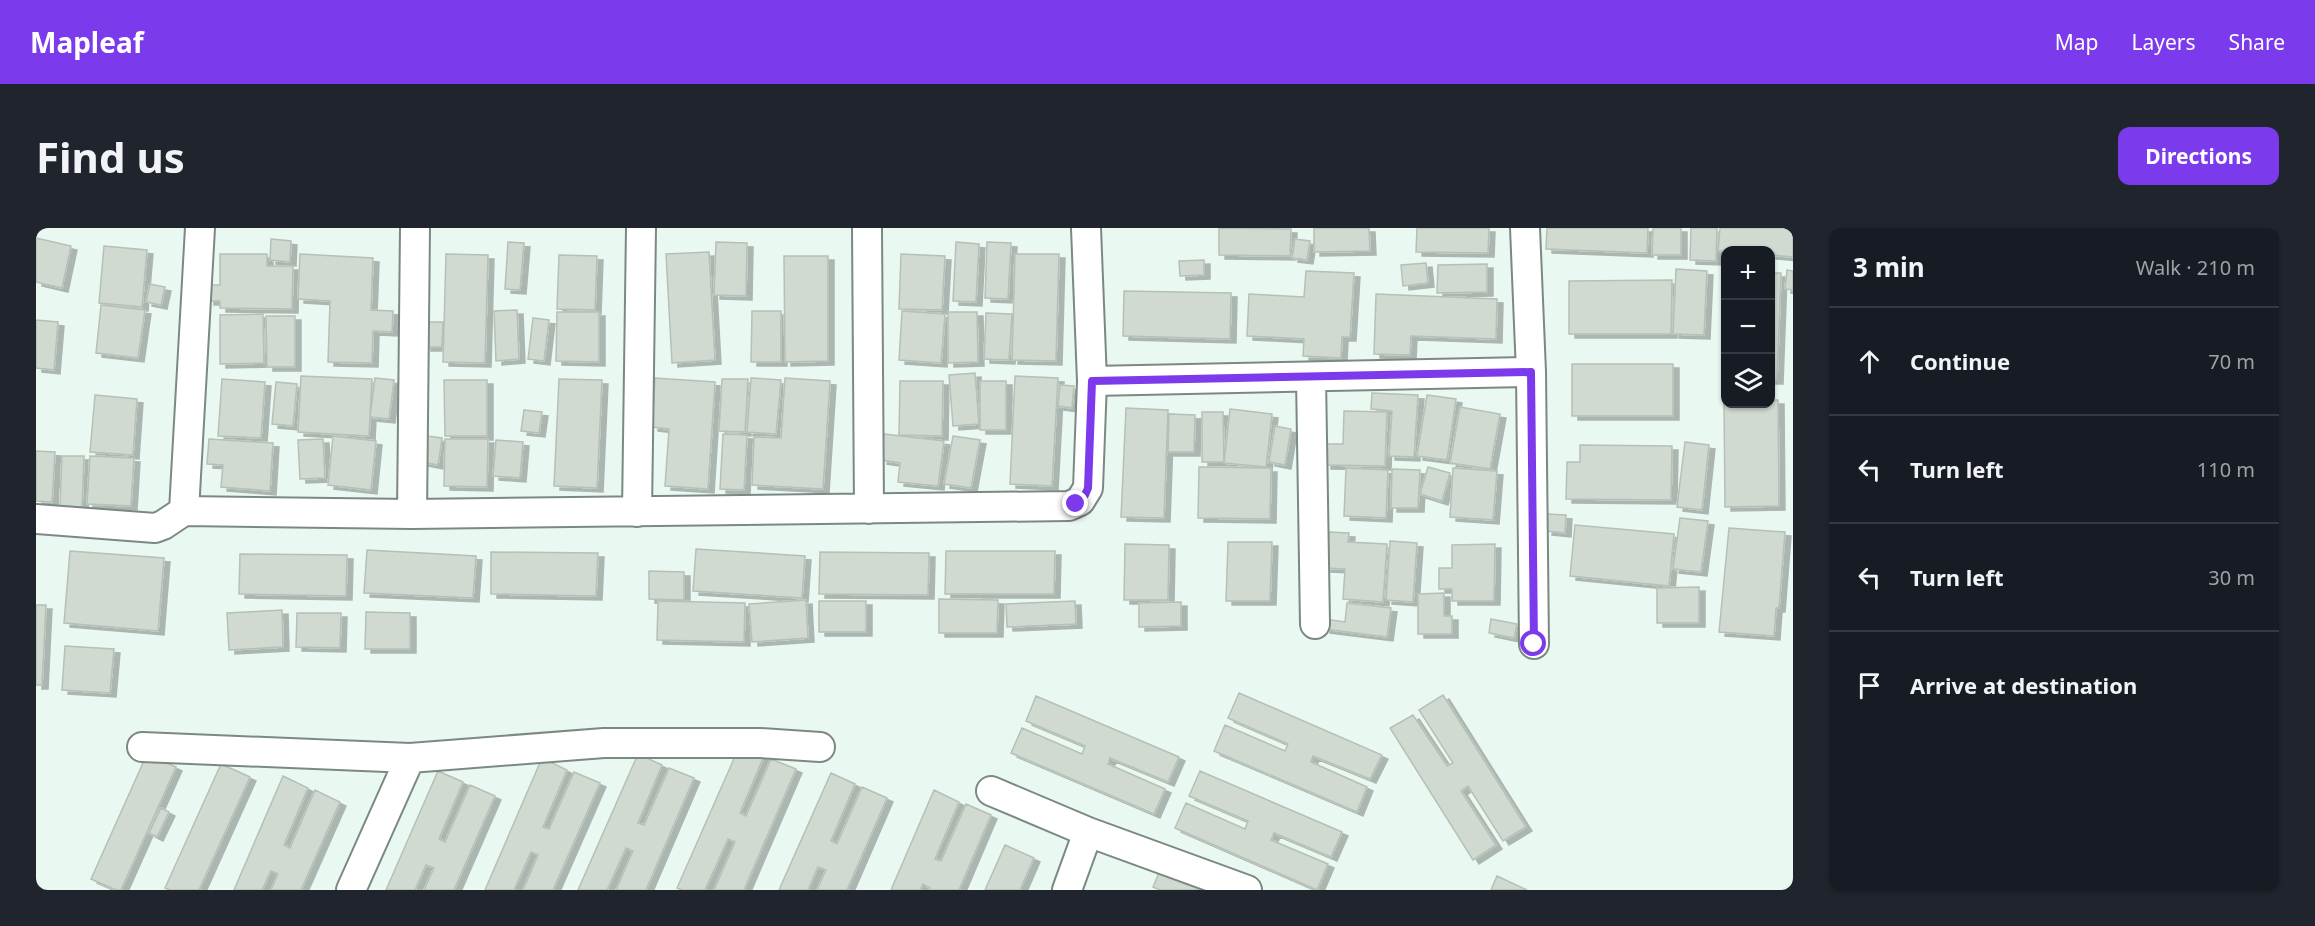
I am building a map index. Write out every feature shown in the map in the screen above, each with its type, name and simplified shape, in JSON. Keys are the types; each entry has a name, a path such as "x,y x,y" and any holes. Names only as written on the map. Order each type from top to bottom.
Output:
{"street":[{"path":"184,511 200,228"},
{"path":"412,514 415,228"},
{"path":"637,512 641,228"},
{"path":"867,228 869,509"},
{"path":"36,519 155,528 184,511 412,514 1069,506 1076,504 1088,488 1092,381 1086,228"},
{"path":"1525,228 1531,372 1534,644"},
{"path":"1092,381 1531,372"},
{"path":"1311,376 1315,624"},
{"path":"142,747 410,758 604,743 759,743 820,747"},
{"path":"351,890 410,758"},
{"path":"991,791 1088,832 1247,890"},
{"path":"1067,890 1088,832"}],"building":[{"path":"1219,228 1291,229 1290,256 1219,255"},
{"path":"1314,228 1369,228 1370,251 1314,252"},
{"path":"1417,228 1489,228 1488,253 1416,252"},
{"path":"1547,228 1648,228 1647,253 1546,249"},
{"path":"1653,228 1681,228 1681,255 1652,255"},
{"path":"1691,228 1717,228 1716,261 1690,260"},
{"path":"1720,228 1793,228 1793,257 1775,255 1775,246 1721,246 1721,251 1718,251"},
{"path":"36,238 71,246 62,288 36,282"},
{"path":"271,239 291,241 290,262 270,260"},
{"path":"1295,239 1310,241 1307,260 1292,258"},
{"path":"508,242 524,243 520,290 505,289"},
{"path":"716,242 747,243 746,296 714,295"},
{"path":"956,242 979,244 976,302 953,301"},
{"path":"987,242 1011,243 1008,299 985,298"},
{"path":"104,246 147,250 142,307 99,303"},
{"path":"709,252 715,360 672,363 666,254"},
{"path":"220,254 267,254 267,266 293,266 292,309 220,308 220,301 208,301 208,285 220,285"},
{"path":"300,254 373,258 371,310 393,311 392,332 373,331 372,363 328,362 330,301 298,299"},
{"path":"446,254 488,255 485,363 443,362"},
{"path":"901,254 945,256 942,310 899,309"},
{"path":"1015,254 1059,254 1056,361 1012,360"},
{"path":"559,255 597,256 595,310 557,309"},
{"path":"784,256 828,256 828,361 785,362"},
{"path":"1204,260 1204,275 1180,276 1179,261"},
{"path":"1426,263 1428,283 1403,286 1401,265"},
{"path":"1487,264 1487,292 1437,293 1438,265"},
{"path":"1676,269 1707,271 1704,335 1673,334"},
{"path":"1787,270 1793,271 1793,290 1785,289"},
{"path":"1306,271 1354,273 1350,337 1342,337 1341,358 1303,356 1304,339 1247,336 1249,294 1304,297"},
{"path":"1775,273 1781,273 1777,380 1775,380"},
{"path":"1672,280 1671,334 1569,334 1569,281"},
{"path":"150,284 165,287 161,305 146,302"},
{"path":"1124,291 1231,293 1230,339 1123,336"},
{"path":"1376,294 1497,299 1496,339 1411,336 1410,355 1374,354"},
{"path":"101,305 145,310 138,358 96,353"},
{"path":"517,310 519,359 496,361 494,311"},
{"path":"752,311 781,311 781,362 751,362"},
{"path":"902,311 945,314 941,363 899,360"},
{"path":"557,312 599,312 599,362 556,361"},
{"path":"948,312 977,312 978,362 948,363"},
{"path":"986,313 1012,314 1009,360 984,359"},
{"path":"263,314 264,363 220,364 220,315"},
{"path":"266,316 295,316 295,367 267,367"},
{"path":"533,318 549,320 544,361 528,359"},
{"path":"36,320 58,322 54,370 36,368"},
{"path":"425,322 443,322 442,347 425,347"},
{"path":"1572,364 1673,364 1673,416 1572,416"},
{"path":"975,373 979,424 953,426 949,375"},
{"path":"301,376 372,379 369,436 298,432"},
{"path":"1015,376 1058,378 1052,486 1010,484"},
{"path":"375,378 394,380 389,419 370,417"},
{"path":"655,378 715,382 708,489 665,486 669,429 652,427"},
{"path":"751,378 781,380 776,434 747,432"},
{"path":"785,378 830,381 823,489 752,485 754,437 781,438"},
{"path":"222,379 265,382 261,438 218,436"},
{"path":"559,379 602,380 597,488 554,486"},
{"path":"722,379 748,379 745,432 719,431"},
{"path":"444,380 487,380 487,436 445,436"},
{"path":"900,381 943,381 942,436 899,435"},
{"path":"980,381 1006,381 1006,430 980,430"},
{"path":"276,382 297,384 293,426 272,424"},
{"path":"1060,385 1074,386 1072,408 1058,406"},
{"path":"1372,393 1418,395 1414,457 1389,456 1392,411 1371,409"},
{"path":"95,395 137,399 133,455 90,452"},
{"path":"1427,395 1456,399 1447,460 1417,456"},
{"path":"1775,400 1778,400 1779,506 1725,507 1724,408 1775,408"},
{"path":"1460,407 1500,414 1490,469 1450,463"},
{"path":"1126,408 1168,410 1164,518 1121,517"},
{"path":"1230,409 1272,414 1266,467 1224,463"},
{"path":"524,410 542,412 539,433 521,431"},
{"path":"1344,411 1387,412 1385,466 1325,465 1326,444 1343,444"},
{"path":"1202,412 1223,412 1224,462 1202,462"},
{"path":"1169,414 1195,415 1194,452 1168,452"},
{"path":"1275,426 1291,429 1285,465 1269,462"},
{"path":"723,434 747,435 744,490 720,489"},
{"path":"884,434 944,441 938,486 898,482 900,463 881,460"},
{"path":"333,436 376,441 371,490 328,485"},
{"path":"427,436 442,438 438,465 422,462"},
{"path":"953,436 980,440 971,488 944,484"},
{"path":"209,439 273,443 270,491 221,487 223,465 207,464"},
{"path":"323,439 325,478 300,479 298,440"},
{"path":"445,439 488,439 487,487 444,486"},
{"path":"496,440 523,442 520,478 493,476"},
{"path":"1685,442 1709,445 1702,510 1677,507"},
{"path":"1580,445 1672,446 1671,500 1566,499 1567,462 1580,462"},
{"path":"36,451 55,452 52,502 36,501"},
{"path":"62,456 84,456 82,507 60,506"},
{"path":"90,456 134,458 131,506 87,504"},
{"path":"1199,467 1271,468 1270,519 1198,518"},
{"path":"1428,467 1450,473 1442,501 1420,494"},
{"path":"1346,468 1388,470 1386,518 1344,516"},
{"path":"1453,468 1497,471 1493,520 1450,517"},
{"path":"1392,469 1420,470 1418,508 1391,508"},
{"path":"1547,514 1566,515 1565,533 1546,531"},
{"path":"1680,518 1708,521 1701,572 1673,569"},
{"path":"1575,525 1674,534 1669,586 1570,576"},
{"path":"1729,528 1785,532 1779,608 1776,608 1774,636 1719,632"},
{"path":"1328,532 1349,533 1348,542 1387,544 1383,602 1343,599 1345,569 1325,568"},
{"path":"1390,541 1417,543 1413,602 1386,600"},
{"path":"1228,542 1272,542 1270,601 1226,601"},
{"path":"1125,544 1169,545 1168,600 1124,600"},
{"path":"1495,544 1494,601 1452,601 1452,589 1439,589 1439,568 1452,568 1452,545"},
{"path":"696,549 805,556 802,598 693,591"},
{"path":"367,550 476,556 473,598 364,593"},
{"path":"70,551 164,558 158,631 64,623"},
{"path":"946,551 1055,551 1054,594 945,594"},
{"path":"491,552 598,553 596,596 491,594"},
{"path":"820,552 929,553 928,595 819,594"},
{"path":"240,554 347,555 346,596 239,594"},
{"path":"649,571 684,572 684,600 649,599"},
{"path":"1699,587 1699,623 1657,623 1657,588"},
{"path":"1444,593 1444,616 1452,616 1452,634 1418,634 1418,594"},
{"path":"939,599 998,600 997,633 939,633"},
{"path":"806,600 808,638 752,642 749,604"},
{"path":"658,601 745,603 744,642 657,640"},
{"path":"819,601 866,601 866,632 819,632"},
{"path":"1075,601 1076,624 1007,627 1006,604"},
{"path":"1181,602 1181,626 1139,627 1139,603"},
{"path":"1347,603 1391,608 1387,637 1324,629 1325,619 1345,622"},
{"path":"36,605 46,605 42,685 36,685"},
{"path":"282,610 283,647 229,650 227,613"},
{"path":"366,612 410,613 410,649 365,649"},
{"path":"297,613 341,613 340,648 296,647"},
{"path":"1491,619 1517,624 1514,638 1489,633"},
{"path":"65,646 114,649 110,693 62,690"},
{"path":"1239,693 1382,755 1370,779 1313,756 1311,762 1367,787 1357,812 1214,751 1225,725 1285,751 1288,744 1228,718"},
{"path":"1443,695 1526,827 1503,841 1468,786 1461,791 1496,845 1473,860 1390,728 1413,715 1447,766 1453,763 1419,710"},
{"path":"1036,696 1179,757 1168,782 1110,758 1108,764 1165,789 1154,814 1011,753 1022,728 1082,754 1085,746 1026,721"},
{"path":"740,745 764,756 740,813 746,816 771,759 796,769 744,890 714,890 735,842 728,839 705,890 677,888"},
{"path":"147,754 176,767 121,890 116,890 91,879"},
{"path":"638,754 662,765 638,823 644,825 669,768 694,778 646,890 616,890 633,851 626,848 607,890 578,890"},
{"path":"542,758 567,770 543,827 549,829 574,772 600,783 553,890 523,890 538,855 531,852 514,890 485,890"},
{"path":"221,764 250,777 199,890 165,888"},
{"path":"438,771 463,782 439,839 445,842 470,785 495,796 454,890 424,890 434,868 426,865 415,890 386,890"},
{"path":"1200,771 1342,832 1331,857 1274,833 1271,840 1328,864 1317,890 1175,828 1186,803 1245,829 1248,821 1189,796"},
{"path":"831,773 855,784 831,841 837,844 862,787 887,798 847,890 817,890 826,870 818,867 808,890 779,890"},
{"path":"283,776 308,788 284,845 290,848 315,790 340,802 301,890 271,890 278,874 271,871 262,890 234,890"},
{"path":"934,790 959,802 935,859 941,861 966,804 991,815 959,890 929,890 930,888 923,884 920,890 891,890"},
{"path":"161,808 169,812 157,837 149,833"},
{"path":"1005,845 1034,858 1020,890 985,890"},
{"path":"1163,863 1227,890 1160,890 1153,887"},
{"path":"1497,876 1527,890 1491,890"}],"route":[{"path":"1076,504 1088,488 1092,381 1531,372 1534,644"}]}
